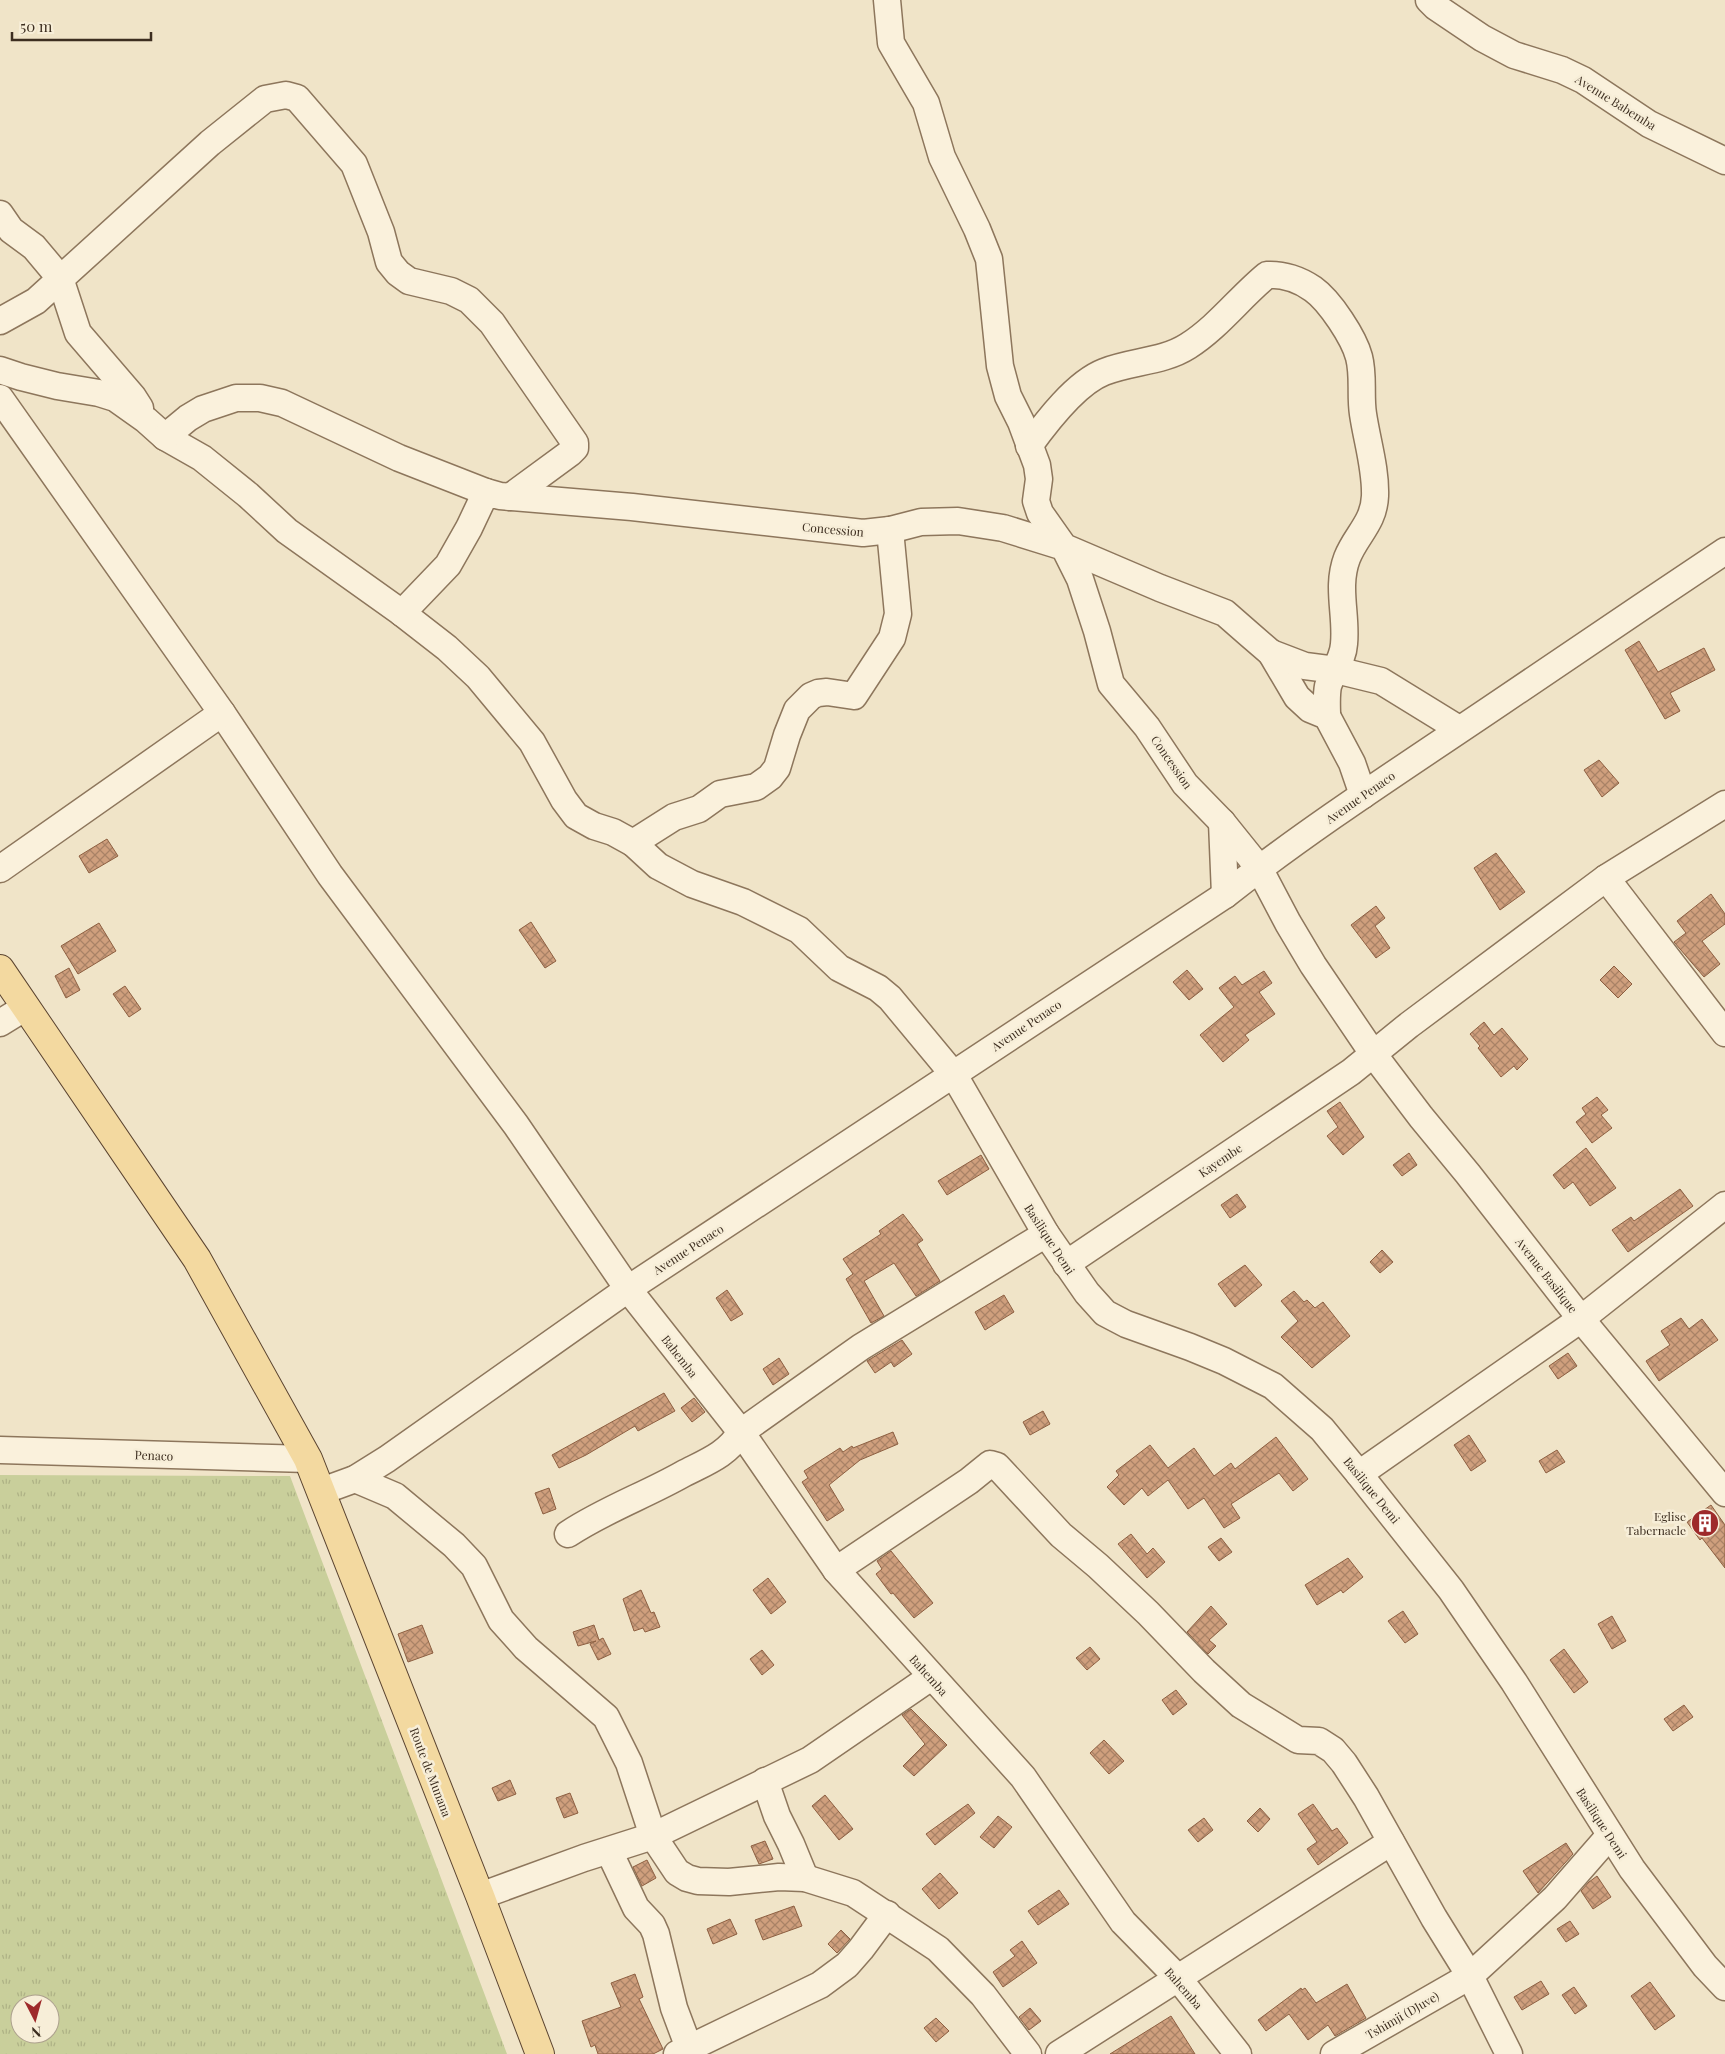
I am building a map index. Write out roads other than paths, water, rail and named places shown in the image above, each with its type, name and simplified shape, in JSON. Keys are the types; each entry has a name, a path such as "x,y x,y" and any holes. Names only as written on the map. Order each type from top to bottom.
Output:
{"main road":[{"name":"Route de Munana","path":"0,969 197,1259 308,1459 540,2054"}],"street":[{"path":"887,0 891,43 926,103 938,149 977,229 989,259 1000,366 1008,396 1021,422 1037,465 1039,479 1036,501 1040,514 1064,547 1160,588 1225,613 1271,653 1298,697 1310,709 1327,716"},
{"name":"Avenue Babemba","path":"1429,0 1436,7 1482,38 1514,55 1562,70 1583,80 1648,124 1725,161"},
{"path":"0,321 36,301 210,143 265,99 286,95 297,98 354,164 381,232 389,262 398,273 409,281 450,291 469,300 492,323 575,443 575,448 570,453 498,494 469,528 448,565 402,613"},
{"path":"0,214 11,230 34,247 60,278 78,333 133,396 146,420"},
{"path":"1029,446 1043,427 1089,378 1132,363 1166,357 1188,346 1219,322 1267,275 1280,274 1297,280 1314,290 1342,321 1359,356 1362,375 1362,412 1375,496 1367,526 1358,537 1347,558 1341,593 1345,642 1342,657 1328,691 1327,716 1352,763 1363,795"},
{"path":"0,370 57,386 106,394 115,398 146,420"},
{"name":"Bahemba","path":"0,398 222,713 330,875 516,1125 628,1289 741,1432 836,1570 1023,1778 1123,1922 1178,1978 1238,2054"},
{"name":"Concession","path":"165,438 188,418 203,409 236,398 260,398 282,404 399,458 498,494 863,533 890,530 921,522 958,522 1004,528 1064,547 1083,588 1111,684 1147,727 1185,784 1222,822 1259,868"},
{"name":"Basilique Demi","path":"146,420 165,438 202,458 248,495 286,531 402,613 447,648 501,702 532,742 564,800 576,816 633,843 658,866 692,884 744,902 799,930 839,968 878,988 890,998 954,1075 1046,1234 1086,1293 1105,1313 1126,1324 1224,1361 1273,1386 1322,1429 1451,1590 1514,1682 1632,1869 1699,1958 1725,1987"},
{"path":"633,843 674,817 700,809 720,794 756,787 770,777 777,768 797,710 811,696 827,692 854,696 892,638 898,614 890,530"},
{"name":"Avenue Penaco","path":"322,1491 355,1479 388,1460 628,1289 1224,895 1259,868 1459,729 1725,551"},
{"path":"1271,653 1305,666 1336,670 1381,681 1459,729"},
{"path":"0,869 222,713"},
{"name":"Kayembe","path":"1066,1264 1351,1072 1409,1025 1606,878 1725,804"},
{"path":"1222,822 1224,895"},
{"name":"Avenue Basilique","path":"1259,868 1313,965 1374,1055 1581,1318 1722,1484"},
{"path":"1606,878 1725,1033"},
{"path":"0,1023 26,1007"},
{"path":"1359,1474 1581,1318 1725,1205"},
{"path":"568,1534 585,1523 663,1486 724,1452 741,1432 861,1348 1046,1234"},
{"name":"Penaco","path":"0,1450 308,1459"},
{"path":"836,1570 969,1481 990,1464 993,1464 1061,1535 1098,1566 1148,1613 1204,1671 1241,1705 1298,1740 1319,1741 1333,1750 1349,1770 1434,1918 1470,1976 1510,2054"},
{"path":"355,1479 395,1496 454,1545 474,1566 502,1620 526,1648 606,1717 629,1763 653,1836 677,1872 687,1878 698,1881 729,1882 779,1876 805,1878 853,1893 938,1949 983,1995 1028,2054"},
{"path":"480,1896 584,1858 653,1836 810,1760 931,1677"},
{"path":"765,1781 777,1816 792,1844 805,1878"},
{"name":"Tshimji (DJuve)","path":"1334,2054 1470,1976 1555,1898 1610,1835"},
{"path":"1059,2054 1391,1842"},
{"path":"609,1851 636,1908 652,1925 656,1934 683,2051 820,1985 847,1964 862,1949 887,1914"}],"place":[{"name":"Eglise Tabernacle","path":"1705,1523"}]}
